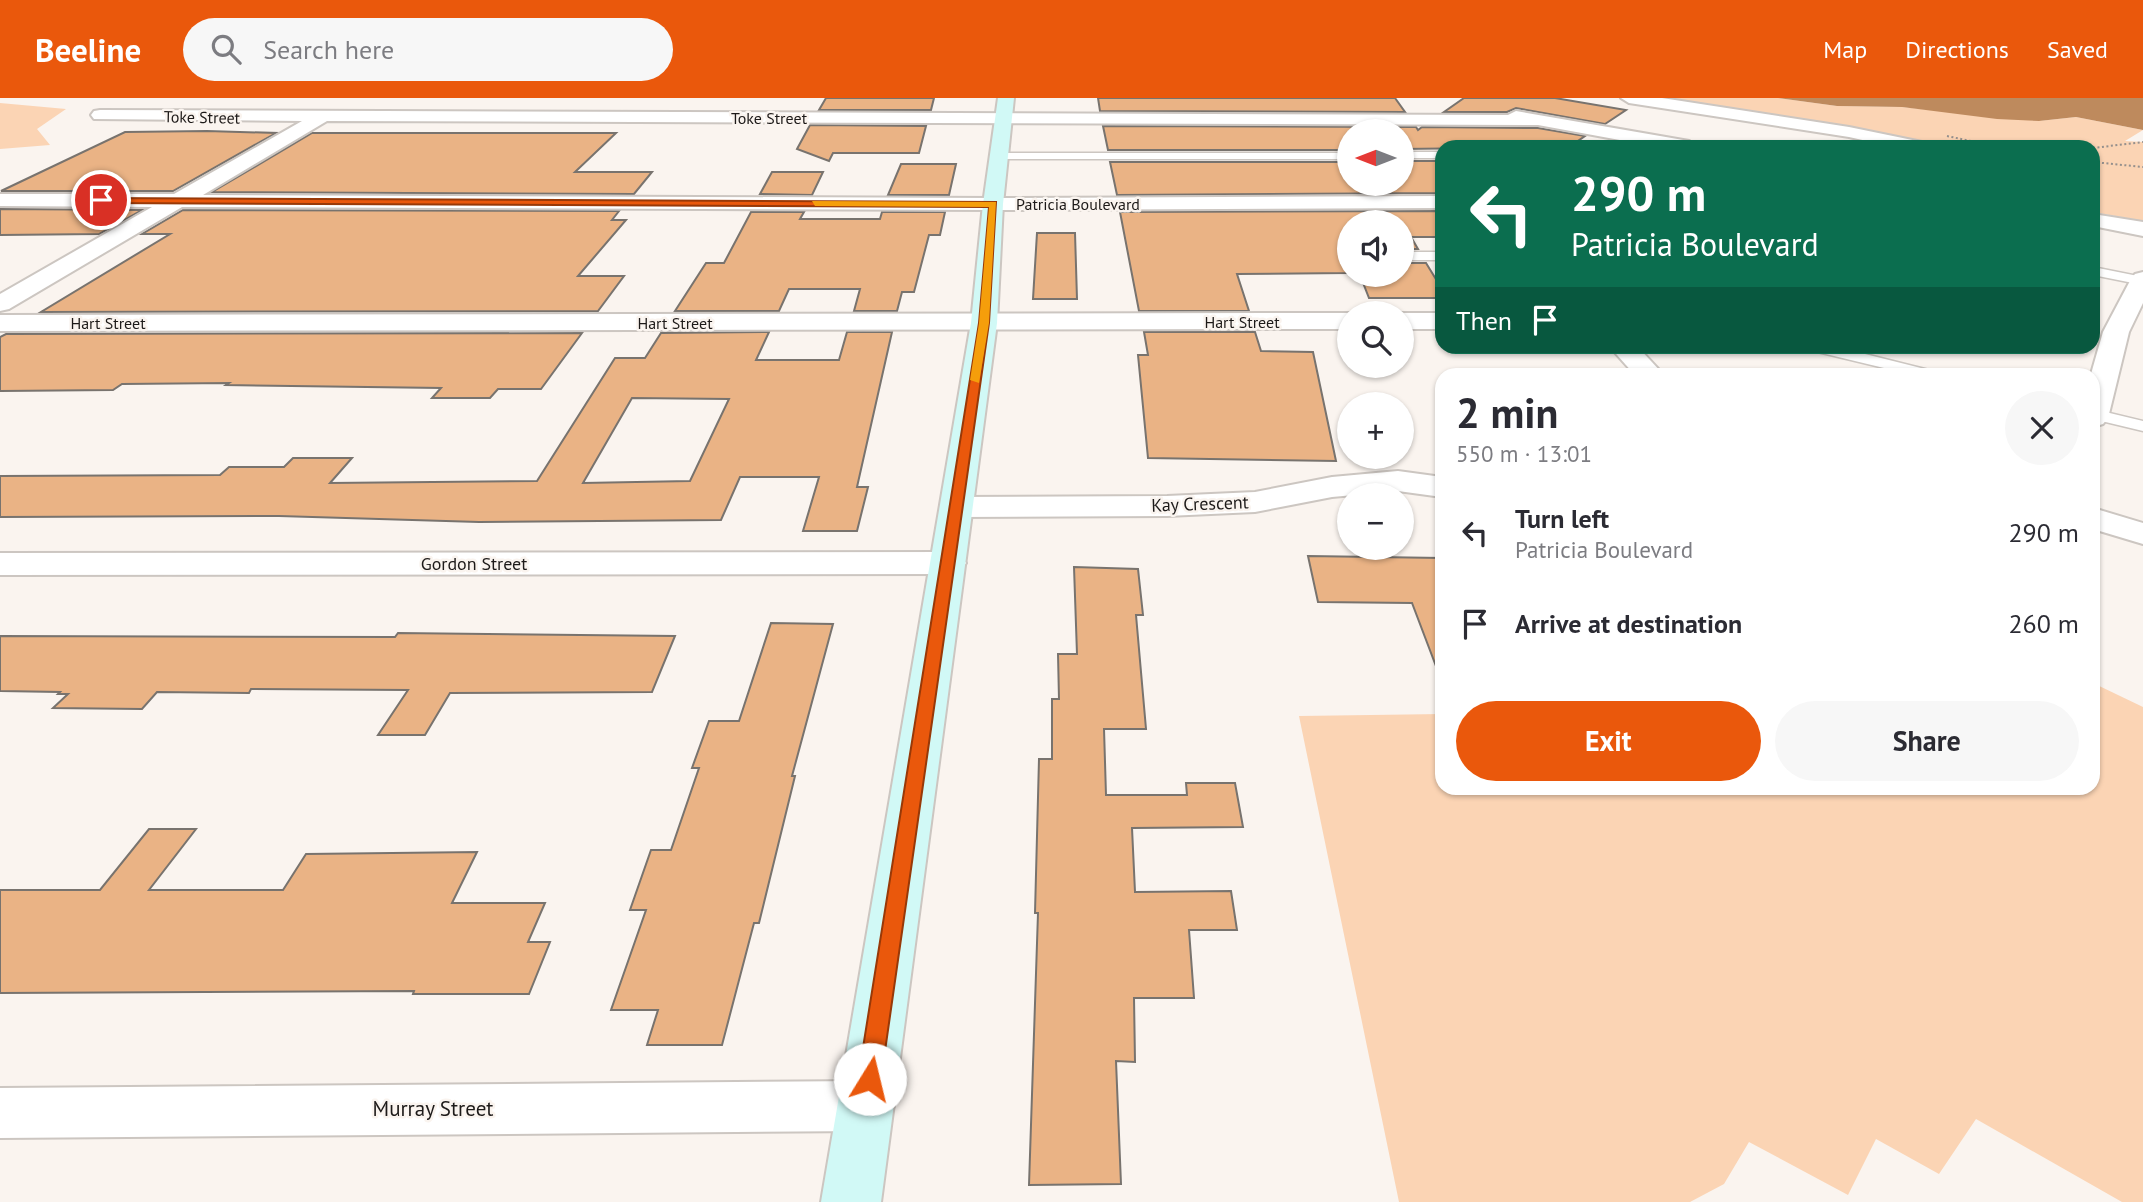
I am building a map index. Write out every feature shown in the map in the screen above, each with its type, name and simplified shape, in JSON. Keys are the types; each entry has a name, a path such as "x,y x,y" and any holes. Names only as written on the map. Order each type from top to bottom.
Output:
{"main road":[{"path":"851,1202 984,323 1004,108"}],"street":[{"path":"1629,98 1887,140"},
{"path":"1455,137 1424,101 1649,140"},
{"name":"Toke Street","path":"100,115 322,117 1004,108 1542,121"},
{"path":"0,304 322,117"},
{"name":"Patricia Boulevard","path":"0,200 993,204 1435,202"},
{"path":"2100,221 2143,229"},
{"path":"2100,392 2117,333 2143,280"},
{"name":"Hart Street","path":"0,323 1337,321"},
{"path":"1414,321 1435,321"},
{"path":"1630,354 1643,368"},
{"name":"Kay Crescent","path":"956,507 1167,506 1255,502 1332,487 1398,481 1435,486"},
{"path":"2100,520 2143,534"},
{"name":"Gordon Street","path":"0,564 948,563"},
{"name":"Murray Street","path":"0,1113 866,1106"}],"lane":[{"path":"1414,155 1435,155"},
{"path":"998,156 1337,156"},
{"path":"1414,256 1435,256"},
{"path":"2100,272 2143,280"},
{"path":"1844,354 1902,368"},
{"path":"2100,417 2143,426"}],"path":[{"path":"2100,147 2143,142"},
{"path":"2100,163 2143,167"}],"shaded area":[{"path":"1669,98 1778,98 1837,106 1902,107 2039,121 2076,117 2143,130 2125,141 2143,142 2143,221 2100,213 2100,140 1909,140 1877,132"},
{"path":"1778,98 2143,98 2143,130 2076,117 2039,121 1997,119 1902,107 1837,106"},
{"path":"0,103 66,109 37,129 50,145 0,149"},
{"path":"2100,686 2143,707 2143,1202 2122,1202 1976,1119 1939,1174 1876,1139 1848,1195 1749,1142 1724,1184 1690,1202 1399,1202 1299,716 1435,714 1435,795 2100,795"}],"building":[{"path":"826,98 934,98 931,110 819,110"},
{"path":"1098,98 1395,98 1405,112 1100,111"},
{"path":"1464,98 1555,98 1626,110 1605,124 1516,108 1507,112 1444,112"},
{"path":"810,125 926,126 919,153 833,153 829,161 797,149"},
{"path":"1103,126 1337,127 1337,150 1108,150"},
{"path":"1414,127 1418,130 1422,127 1538,128 1585,136 1579,140 1435,140 1435,149 1414,149"},
{"path":"125,132 276,133 173,191 1,191"},
{"path":"312,133 616,133 575,172 652,172 634,194 212,192"},
{"path":"1414,161 1435,161 1435,193 1414,193"},
{"path":"1110,162 1337,162 1337,194 1117,195"},
{"path":"901,164 956,164 949,195 888,195"},
{"path":"772,172 823,172 812,195 760,194"},
{"path":"0,209 142,210 99,234 0,235"},
{"path":"183,210 619,211 612,220 626,220 578,276 624,276 598,311 41,312 170,234 142,234"},
{"path":"1337,211 1337,273 1237,274 1249,311 1139,311 1120,212"},
{"path":"1414,211 1435,211 1435,237 1414,237"},
{"path":"751,212 804,212 800,219 880,219 882,212 945,212 940,235 929,235 914,292 902,292 897,311 854,311 860,289 789,289 779,311 675,311 706,263 724,263"},
{"path":"1037,233 1075,233 1077,299 1033,299"},
{"path":"1414,263 1426,263 1435,278 1435,298 1369,298 1365,287 1414,287"},
{"path":"769,332 756,360 839,360 847,332 892,332 857,487 868,487 857,531 803,531 819,477 740,477 721,520 479,522 279,516 0,517 0,476 220,475 229,467 284,467 293,458 352,458 330,483 537,481 615,358 645,358 661,333","holes":["632,398 729,399 690,481 583,483"]},
{"path":"1144,332 1255,332 1261,351 1313,352 1336,461 1148,458 1138,355 1148,355"},
{"path":"582,333 541,389 498,389 490,398 432,398 441,388 226,385 229,383 122,384 113,390 0,391 0,337 6,334"},
{"path":"1308,556 1337,556 1337,560 1435,558 1435,663 1412,603 1318,602"},
{"path":"1074,567 1138,569 1143,615 1136,615 1146,729 1104,729 1106,795 1187,795 1186,783 1235,783 1243,827 1132,828 1135,892 1231,891 1237,930 1189,930 1194,998 1134,998 1135,1062 1116,1061 1121,1184 1029,1185 1038,913 1035,913 1039,759 1052,759 1052,699 1059,699 1058,654 1077,654"},
{"path":"771,623 833,624 792,776 795,776 759,923 754,923 722,1045 647,1045 658,1010 611,1010 646,910 630,910 651,850 671,850 699,768 692,768 709,721 739,721"},
{"path":"398,633 675,636 652,692 450,693 425,735 378,735 408,690 251,689 249,693 157,692 142,709 53,708 68,694 0,691 0,636 395,637"},
{"path":"149,829 196,829 149,890 283,890 306,854 477,852 452,903 545,903 528,942 550,942 529,994 413,994 414,991 0,993 0,890 100,890"}],"slow traffic":[{"path":"815,203 993,204 984,323 975,380"}],"route":[{"path":"101,200 993,204 984,323 870,1079"}]}
